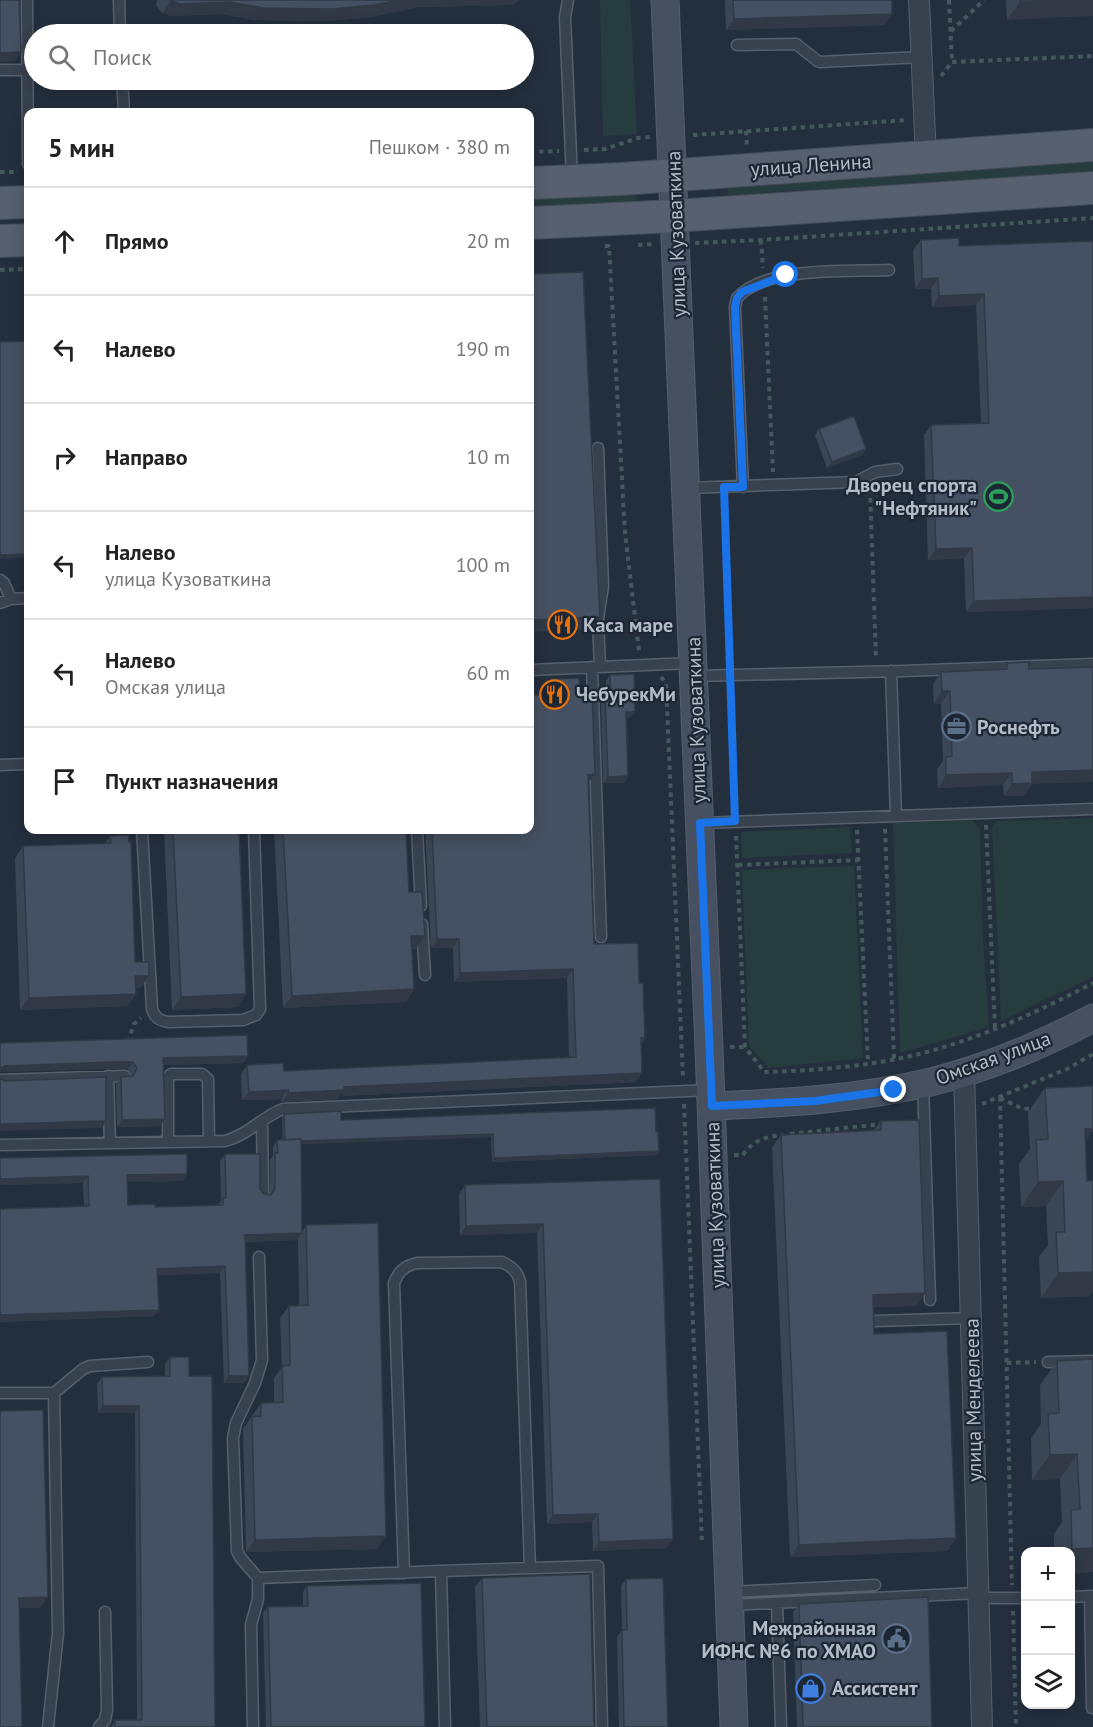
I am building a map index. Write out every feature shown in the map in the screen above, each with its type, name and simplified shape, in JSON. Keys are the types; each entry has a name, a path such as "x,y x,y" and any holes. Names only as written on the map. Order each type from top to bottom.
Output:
{"main road":[{"name":"улица Кузоваткина","path":"665,0 714,1156 734,1727"},
{"name":"улица Ленина","path":"534,183 1093,145"},
{"path":"534,223 675,216 1093,188"},
{"path":"0,202 24,201"},
{"path":"0,242 24,240"},
{"name":"Омская улица","path":"711,1098 815,1101 894,1090 964,1072 1031,1047 1093,1018"}],"street":[{"path":"919,0 926,157"},
{"name":"улица Менделеева","path":"964,1072 982,1727"}],"lane":[{"path":"27,0 27,24"},
{"path":"119,0 120,24"},
{"path":"568,0 565,17 572,181"},
{"path":"737,45 796,44 819,62 922,57"},
{"path":"0,70 24,70"},
{"path":"28,90 28,108"},
{"path":"123,90 124,108"},
{"path":"743,487 735,307 737,298 742,292 764,282 792,274 889,270"},
{"path":"598,448 603,586 598,620 596,667 600,937"},
{"path":"686,489 856,482 884,470 897,469"},
{"path":"0,580 4,584 5,601 24,599"},
{"path":"534,670 641,665 694,669 730,675 1093,664"},
{"path":"891,671 891,816"},
{"path":"0,765 24,764"},
{"path":"700,823 1093,809"},
{"path":"142,834 152,1009 154,1016 168,1022 243,1020 251,1018 260,1009 254,834"},
{"path":"417,834 425,975"},
{"path":"168,1142 168,1077 171,1074 202,1074 208,1079 209,1141"},
{"path":"108,1076 110,1143"},
{"path":"0,1080 124,1076"},
{"path":"923,1083 930,1300"},
{"path":"0,1145 225,1141 239,1137 270,1114 283,1109 683,1092 711,1098"},
{"path":"261,1120 263,1195"},
{"path":"253,1727 251,1624 258,1599 258,1578 237,1551 233,1438 236,1423 255,1383 262,1360 259,1257"},
{"path":"404,1573 394,1283 399,1272 406,1266 417,1263 502,1262 511,1266 518,1273 530,1568"},
{"path":"875,1321 971,1318"},
{"path":"1048,1362 1093,1361"},
{"path":"0,1393 54,1393 82,1369 90,1366 148,1362"},
{"path":"48,1727 58,1633 54,1393"},
{"path":"258,1578 598,1566 602,1727"},
{"path":"441,1571 445,1727"},
{"path":"730,1599 875,1585"},
{"path":"730,1599 777,1603 978,1596 1021,1598"},
{"path":"1075,1597 1091,1596 1092,1708"},
{"path":"777,1603 781,1727"},
{"path":"99,1727 105,1720 107,1710 105,1612"}],"path":[{"path":"534,152 605,149 638,138 906,121 952,62 949,0"},
{"path":"951,32 984,0"},
{"path":"952,62 1093,56"},
{"path":"761,240 774,479"},
{"path":"609,246 625,533 642,673 659,673 666,684 703,1549"},
{"path":"0,270 24,269"},
{"path":"869,476 877,662 903,662 903,671"},
{"path":"724,487 745,1047 764,1072 830,1068 894,1059 951,1045 995,1029 1061,1000 1093,982"},
{"path":"986,813 995,1029"},
{"path":"891,816 894,1059"},
{"path":"857,817 868,1063"},
{"path":"738,865 859,860"},
{"path":"124,1076 125,1052 134,1024"},
{"path":"966,1111 1067,1069 1093,1053"},
{"path":"1000,1097 1023,1109 1045,1107"},
{"path":"1000,1097 1016,1727"},
{"path":"686,1157 743,1155 756,1141 768,1137 883,1124"},
{"path":"1007,1363 1048,1362"}],"green space":[{"path":"600,0 630,0 637,134 603,136"},
{"path":"1093,160 1093,172 728,195 727,185"},
{"path":"633,194 637,198 634,202 534,207 534,197"},
{"path":"1093,818 1093,977 1001,1021 992,828 996,821"},
{"path":"972,820 980,829 983,941 989,1027 900,1053 893,823"},
{"path":"850,827 852,853 742,858 741,832"},
{"path":"854,866 863,1058 769,1068 749,1046 742,870"}],"building":[{"path":"0,0 19,0 21,52 0,53"},
{"path":"170,0 400,0 332,9 263,8 230,2 179,4"},
{"path":"733,0 892,0 892,14 734,19"},
{"path":"1020,0 1069,0 1020,2"},
{"path":"959,238 959,246 1093,241 1093,597 974,601 972,548 936,549 931,425 989,423 984,294 939,296 938,278 922,279 921,240"},
{"path":"583,272 600,617 534,620 534,274"},
{"path":"24,341 24,554 0,555 0,342"},
{"path":"854,416 866,449 832,462 819,429"},
{"path":"1029,662 1029,669 1093,667 1093,770 1032,772 1032,783 1012,784 1012,773 946,775 946,757 952,756 950,691 942,691 941,672 1007,669 1007,663"},
{"path":"634,674 635,712 626,712 628,776 608,777 605,695 611,695 610,675"},
{"path":"579,678 580,694 592,693 595,774 588,775 594,944 638,943 639,983 643,983 645,1038 641,1038 642,1073 344,1087 344,1090 288,1093 288,1090 249,1092 247,1065 283,1063 284,1071 576,1057 573,969 460,973 459,939 437,939 432,834 534,834 534,695 551,695 551,679"},
{"path":"173,834 239,834 246,994 181,997"},
{"path":"283,834 406,834 409,892 422,892 425,936 411,936 414,989 292,996"},
{"path":"128,835 129,842 131,842 135,962 149,962 149,976 135,976 136,994 29,998 23,846 111,843 110,836"},
{"path":"247,1035 248,1056 163,1058 165,1119 122,1120 121,1077 133,1076 137,1068 133,1062 0,1068 0,1043"},
{"path":"106,1077 106,1121 0,1124 0,1078 5,1081"},
{"path":"1093,1086 1093,1129 1085,1129 1087,1181 1093,1180 1093,1272 1058,1273 1056,1232 1065,1232 1063,1181 1038,1182 1036,1140 1048,1139 1045,1088"},
{"path":"655,1108 659,1151 494,1158 493,1134 285,1140 284,1114 341,1111 341,1120"},
{"path":"919,1120 925,1293 873,1295 874,1334 947,1331 956,1538 799,1545 781,1135 881,1130 881,1121"},
{"path":"301,1139 302,1233 245,1235 249,1376 229,1376 225,1266 157,1269 159,1310 0,1315 0,1209 89,1206 88,1176 0,1179 0,1158 187,1154 187,1174 127,1175 128,1205 155,1204 155,1207 223,1205 223,1198 226,1198 225,1154 260,1154 260,1189 264,1194 271,1195 275,1189 277,1140"},
{"path":"660,1179 673,1539 599,1542 598,1514 553,1515 543,1224 466,1226 465,1185"},
{"path":"378,1223 386,1536 255,1540 252,1417 261,1416 261,1403 283,1402 282,1366 290,1365 289,1306 308,1305 306,1225"},
{"path":"170,1357 189,1357 189,1376 212,1376 215,1727 115,1727 115,1720 142,1720 139,1406 103,1406 102,1377 170,1376"},
{"path":"1093,1359 1093,1548 1072,1547 1071,1510 1080,1509 1077,1454 1050,1455 1048,1414 1059,1413 1057,1361"},
{"path":"43,1410 48,1597 19,1598 22,1727 0,1727 0,1411"},
{"path":"590,1574 594,1727 487,1727 482,1578"},
{"path":"663,1578 668,1727 624,1727 622,1630 627,1630 626,1579"},
{"path":"421,1583 425,1727 271,1727 268,1607 308,1606 307,1586"},
{"path":"928,1597 932,1727 803,1727 799,1604"}],"place":[{"name":"Дворец спорта \"Нефтяник\"","path":"998,497"},
{"name":"Каса маре","path":"562,625"},
{"name":"ЧебурекМи","path":"555,694"},
{"name":"Роснефть","path":"956,727"},
{"name":"Межрайонная ИФНС №6 по ХМАО","path":"897,1639"},
{"name":"Ассистент","path":"811,1688"}],"route":[{"path":"786,275 742,292 737,298 735,307 743,487 724,487 735,821 700,823 712,1106 815,1101 894,1090"}]}
